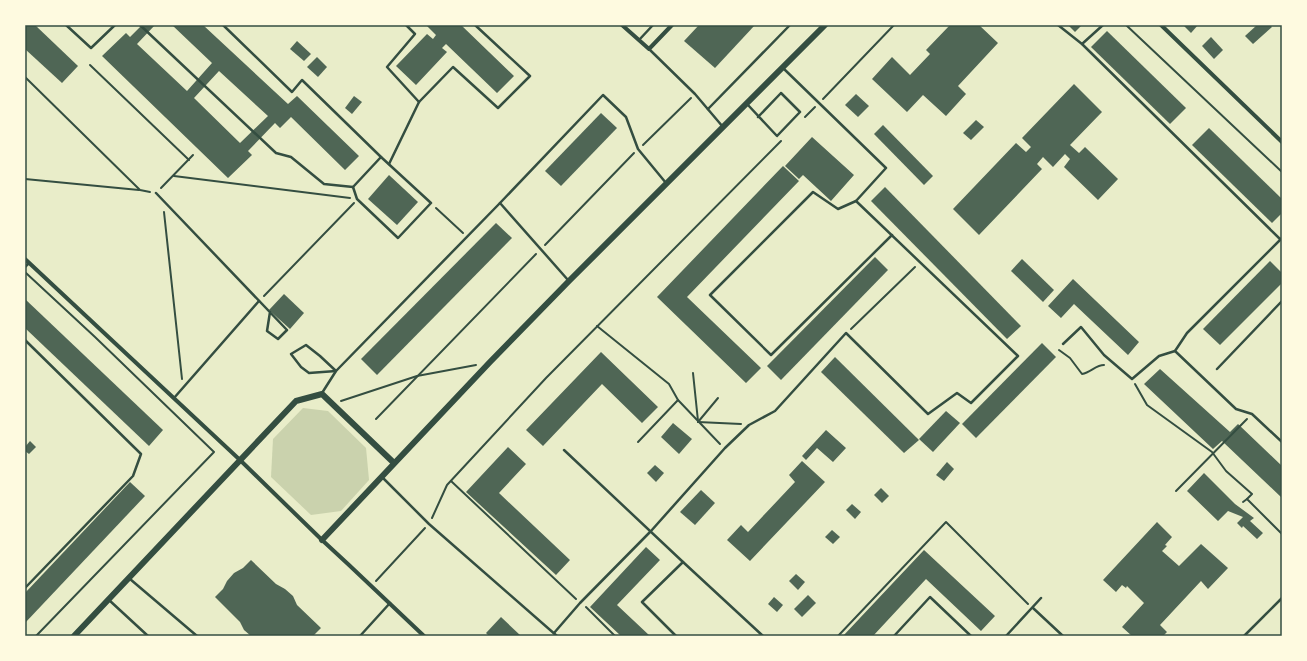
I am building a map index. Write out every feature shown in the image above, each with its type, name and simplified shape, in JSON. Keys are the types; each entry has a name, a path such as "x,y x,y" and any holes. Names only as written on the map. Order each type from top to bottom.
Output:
{"street":[{"path":"622,25 649,49 672,25"},
{"path":"322,540 490,362 569,281 825,25"},
{"path":"1161,25 1282,142"},
{"path":"25,259 240,460 424,636"},
{"path":"74,636 296,401 322,394 394,463"}],"lane":[{"path":"66,25 91,48 115,25"},
{"path":"140,25 276,153 292,157 324,184 353,187"},
{"path":"223,25 292,92 302,80 381,157 431,203 398,238 357,199 353,187"},
{"path":"406,25 415,34 387,67 419,102"},
{"path":"389,164 419,102 453,67 498,108 530,76 476,25"},
{"path":"639,40 653,25"},
{"path":"708,109 790,25"},
{"path":"1058,25 1082,44 1281,239 1187,333 1175,351 1159,356 1132,379 1104,355 1081,326 1063,344"},
{"path":"1082,44 1103,25"},
{"path":"649,49 695,94 723,127"},
{"path":"782,67 886,168 856,201 838,209 813,192 710,295 771,355 892,235"},
{"path":"747,103 758,116 777,136 800,112 781,93 758,116"},
{"path":"322,394 336,371 603,95 626,117 638,149 666,183"},
{"path":"353,187 381,157"},
{"path":"156,193 163,200 259,301 270,312 287,330 278,340 267,331 270,312"},
{"path":"554,633 580,603 651,531 724,448 748,425 775,411 846,333 928,414 957,393 971,403 1018,356 856,201"},
{"path":"500,203 569,281"},
{"path":"25,267 29,263"},
{"path":"174,398 259,301"},
{"path":"1217,369 1282,301"},
{"path":"25,340 141,454 133,476 25,588"},
{"path":"306,345 336,371 309,373 301,367 291,354 306,345"},
{"path":"1175,351 1236,409 1252,414 1282,442"},
{"path":"564,450 763,636"},
{"path":"382,476 429,524 557,636"},
{"path":"676,636 642,602 683,562"},
{"path":"129,578 197,636"},
{"path":"894,636 930,597 971,636"},
{"path":"1006,636 1041,598"},
{"path":"1244,636 1282,598"},
{"path":"109,600 148,636"},
{"path":"360,636 390,603"},
{"path":"1033,608 1063,636"}],"path":[{"path":"802,120 894,25"},
{"path":"1126,25 1282,172"},
{"path":"90,65 189,160"},
{"path":"25,77 140,190"},
{"path":"376,420 540,249 638,149 695,94"},
{"path":"371,586 429,524 447,485 546,378 786,137"},
{"path":"25,179 140,190 156,193 193,155"},
{"path":"173,176 357,199"},
{"path":"259,301 357,199"},
{"path":"163,200 183,388"},
{"path":"431,203 467,237"},
{"path":"846,333 920,262"},
{"path":"25,272 101,342 214,452 36,636"},
{"path":"597,326 669,384 678,400 724,448"},
{"path":"1059,350 1070,358 1082,374 1089,373 1098,366 1105,365"},
{"path":"332,404 417,376 490,362"},
{"path":"693,373 698,422"},
{"path":"1132,379 1147,405 1213,454 1226,470 1252,494 1243,502"},
{"path":"698,422 718,398"},
{"path":"638,442 678,400"},
{"path":"1176,490 1252,414"},
{"path":"698,422 748,425"},
{"path":"451,481 615,636"},
{"path":"1247,499 1282,534"},
{"path":"838,636 946,522 1033,608"},
{"path":"585,608 591,602"}],"green space":[{"path":"303,408 328,411 366,448 369,480 341,511 311,515 271,477 273,439"}],"building":[{"path":"25,25 35,25 78,66 62,83 25,49"},
{"path":"142,25 155,25 137,44 187,91 212,63 172,25 203,25 288,104 297,96 359,156 345,170 291,117 280,128 275,123 248,151 252,155 228,178 102,56 126,33 130,37","holes":["219,71 268,116 240,143 194,98"]},
{"path":"426,25 461,25 514,76 497,93 446,44 442,48 447,52 416,85 396,66 427,34 433,39 436,35"},
{"path":"699,25 755,25 715,68 684,41"},
{"path":"950,25 979,25 998,43 958,86 966,94 946,116 923,95 907,112 872,79 892,57 910,75 930,54 926,50"},
{"path":"1068,25 1082,25 1075,32"},
{"path":"1183,25 1198,25 1191,33"},
{"path":"1257,25 1270,25 1272,27 1253,44 1245,36"},
{"path":"1107,31 1186,108 1170,124 1091,47"},
{"path":"1211,37 1223,50 1214,59 1202,46"},
{"path":"297,41 311,54 304,61 290,49"},
{"path":"317,57 327,67 318,77 307,67"},
{"path":"1074,84 1102,112 1070,145 1079,153 1085,147 1118,179 1098,200 1064,167 1070,159 1065,154 1053,167 1043,157 1037,164 1042,169 979,235 953,209 1016,143 1026,152 1031,147 1022,138"},
{"path":"856,94 869,106 858,117 845,105"},
{"path":"354,96 362,102 352,114 345,108"},
{"path":"601,113 617,128 561,186 545,171"},
{"path":"976,120 984,127 971,140 963,133"},
{"path":"883,125 933,176 924,185 874,134"},
{"path":"1209,128 1282,199 1282,213 1272,223 1192,145"},
{"path":"812,137 854,175 831,201 803,175 799,179 785,166"},
{"path":"783,166 799,181 687,297 761,368 746,383 657,297"},
{"path":"389,175 418,202 397,225 368,199"},
{"path":"885,187 1021,326 1007,339 871,201"},
{"path":"496,223 512,238 377,375 361,359"},
{"path":"875,257 888,270 781,380 767,366"},
{"path":"1022,259 1054,290 1043,302 1011,271"},
{"path":"1270,261 1282,273 1282,283 1220,345 1203,329"},
{"path":"1073,279 1139,342 1128,355 1074,304 1061,318 1048,306"},
{"path":"284,294 304,313 290,329 269,310"},
{"path":"25,299 163,430 149,446 25,328"},
{"path":"1042,343 1056,357 976,438 962,424"},
{"path":"601,352 658,407 642,423 602,384 543,446 526,430"},
{"path":"835,357 919,440 904,453 821,372"},
{"path":"1160,369 1230,432 1238,424 1282,466 1282,498 1222,441 1213,449 1144,384"},
{"path":"946,411 960,423 933,452 919,439"},
{"path":"673,423 692,439 679,454 661,437"},
{"path":"826,430 846,448 833,462 817,448 806,460 802,456"},
{"path":"30,441 36,447 29,454 25,451 25,447"},
{"path":"508,447 526,464 499,493 570,560 556,575 466,492"},
{"path":"802,461 825,482 750,561 727,540 741,525 748,532 795,482 789,475"},
{"path":"947,462 954,469 944,481 936,475"},
{"path":"655,465 664,473 656,482 647,473"},
{"path":"1204,473 1235,504 1254,518 1250,521 1263,533 1257,539 1243,526 1242,528 1237,523 1243,517 1228,511 1218,521 1187,491"},
{"path":"130,482 145,496 25,623 25,593"},
{"path":"881,488 889,496 882,503 874,495"},
{"path":"701,490 715,503 695,525 680,512"},
{"path":"852,504 861,512 855,519 846,510"},
{"path":"1157,522 1172,537 1162,551 1179,566 1201,544 1228,568 1208,589 1201,581 1160,625 1167,632 1163,636 1132,636 1122,627 1144,603 1127,586 1126,588 1122,585 1116,592 1103,580"},
{"path":"832,530 840,537 833,544 825,537"},
{"path":"646,547 660,560 617,605 650,636 621,636 590,607"},
{"path":"924,550 995,616 981,631 926,579 873,636 843,636"},
{"path":"251,560 276,584 293,596 297,605 321,628 313,636 251,636 244,630 240,622 215,597 223,589 227,581 234,573 243,568"},
{"path":"796,574 805,582 798,590 789,581"},
{"path":"808,595 816,603 802,617 794,609"},
{"path":"774,597 783,605 777,612 768,604"},
{"path":"501,617 521,636 489,636 486,633"}]}
